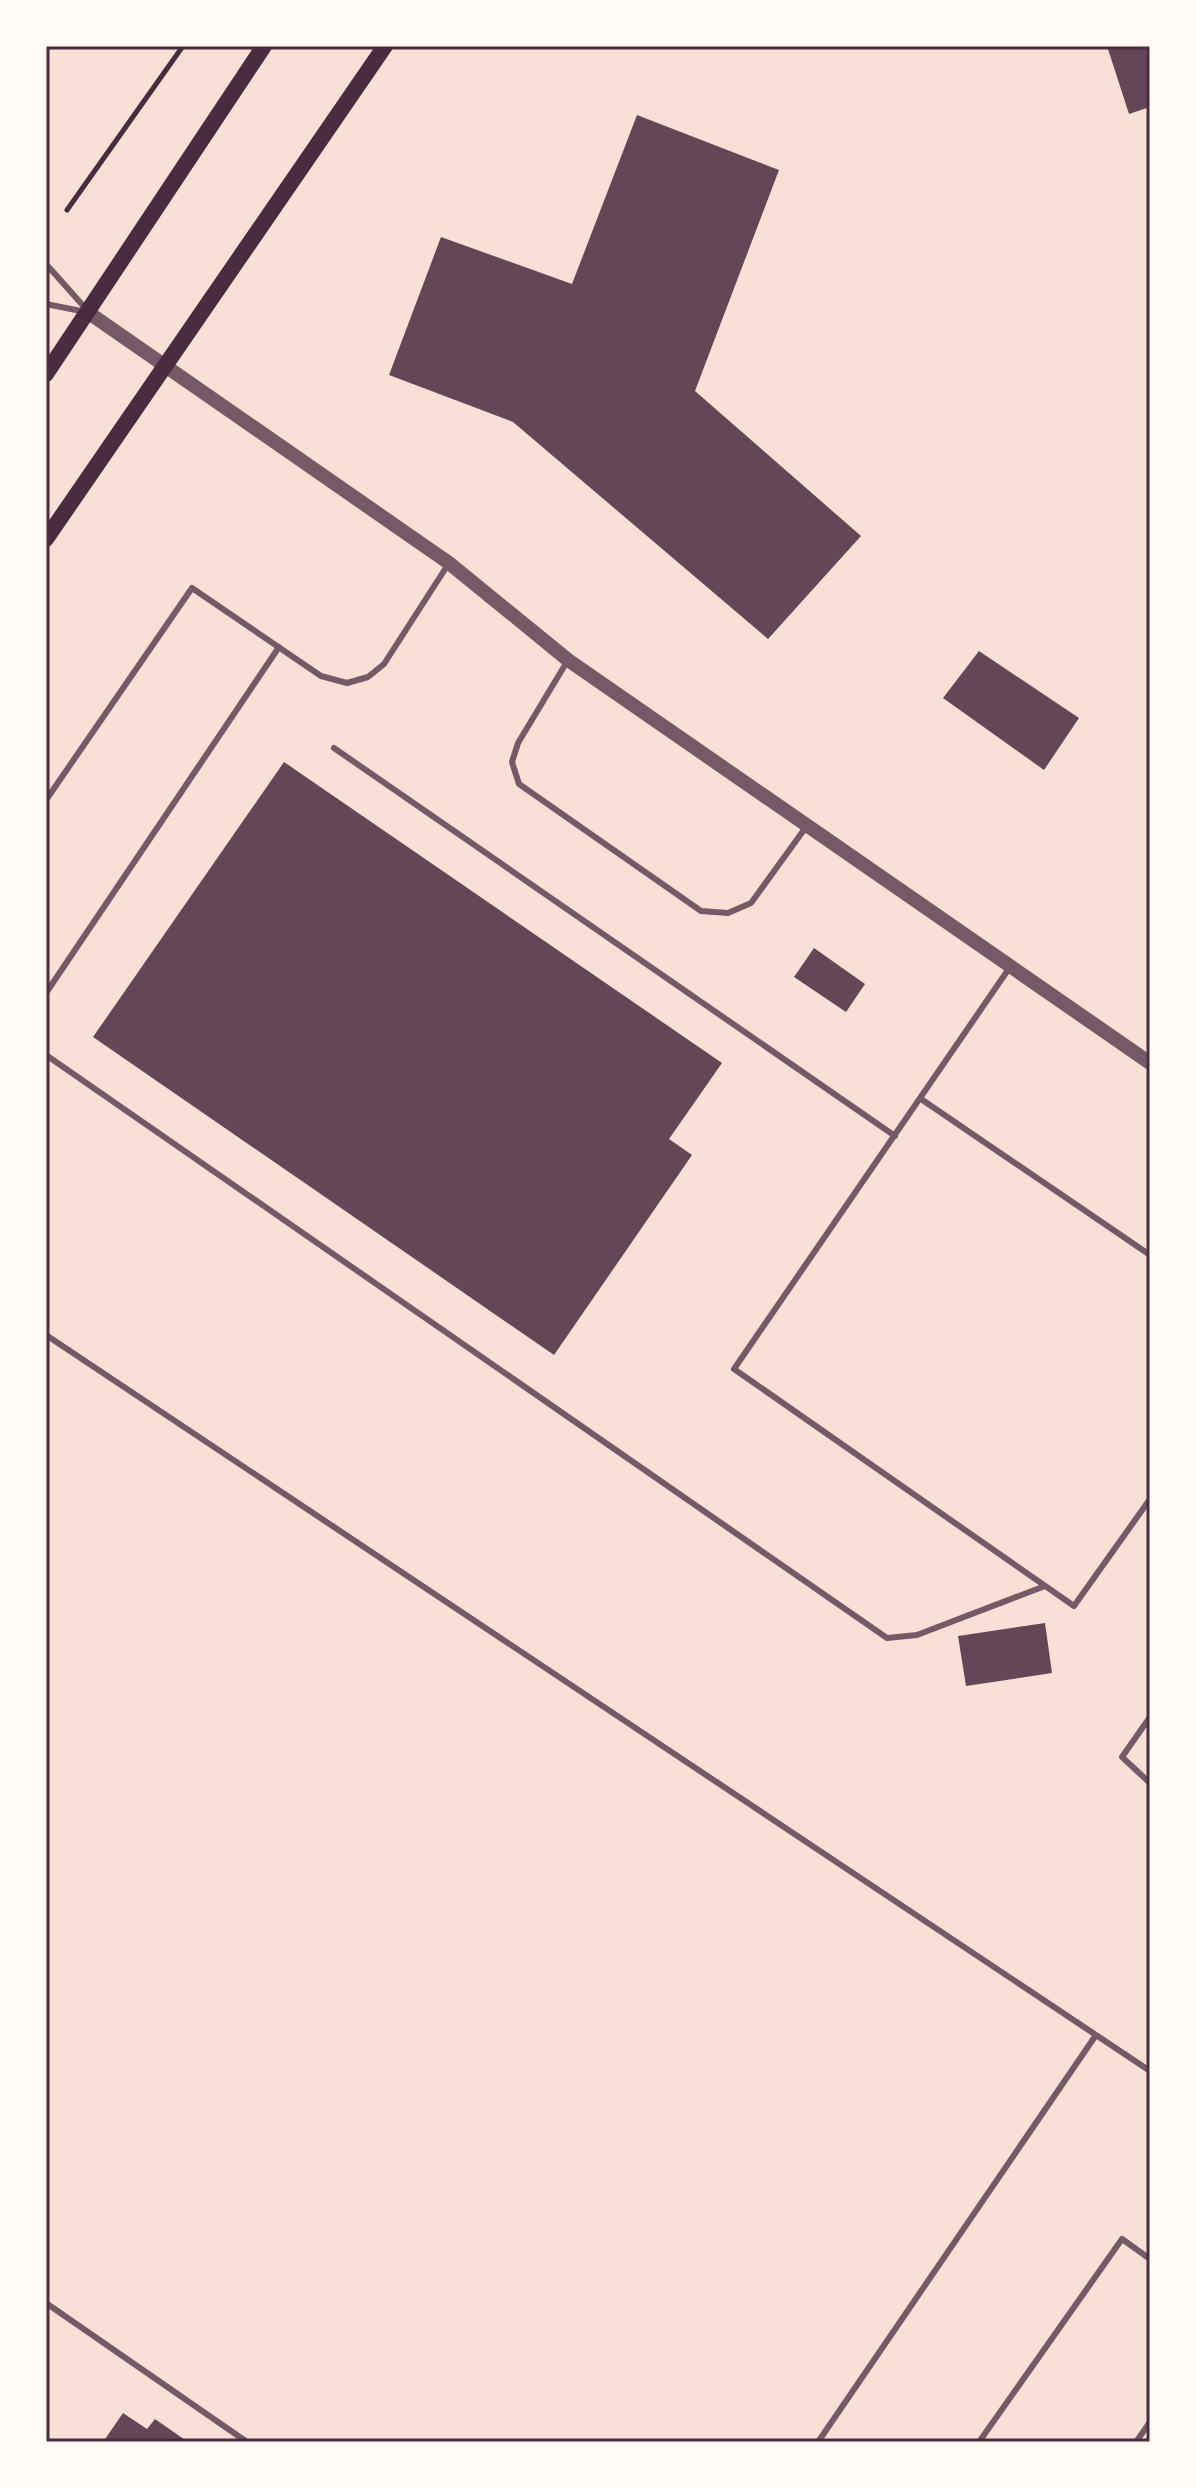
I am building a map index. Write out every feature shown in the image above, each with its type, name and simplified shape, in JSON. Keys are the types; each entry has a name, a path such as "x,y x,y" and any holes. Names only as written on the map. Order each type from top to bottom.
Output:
{"main road":[{"path":"46,374 264,46"},
{"path":"46,539 162,365 385,46"}],"street":[{"path":"89,313 449,563 568,660 1012,964 1150,1063"}],"lane":[{"path":"46,264 89,313"},
{"path":"46,304 89,313"},
{"path":"46,800 192,588 321,676 347,683 368,677 384,664 449,563"},
{"path":"46,993 279,647"},
{"path":"568,660 518,743 512,762 519,784 675,893 701,911 728,913 751,903 807,826"},
{"path":"334,748 895,1136"},
{"path":"1012,964 734,1369 1074,1606 1150,1499"},
{"path":"46,1055 887,1638 917,1635 1045,1586"},
{"path":"921,1099 1150,1255"},
{"path":"46,1335 1150,2071"},
{"path":"1150,1717 1122,1757 1150,1783"},
{"path":"818,2442 1096,2035"},
{"path":"979,2442 1122,2239 1150,2259"},
{"path":"46,2303 247,2442"},
{"path":"1136,2442 1150,2422"}],"path":[{"path":"67,210 183,46"}],"building":[{"path":"1107,46 1150,46 1150,107 1129,114"},
{"path":"637,115 779,170 695,391 861,536 768,639 513,422 389,375 441,237 572,284"},
{"path":"979,651 1079,718 1044,770 943,698"},
{"path":"284,762 722,1063 669,1139 692,1155 554,1355 93,1037"},
{"path":"814,948 865,984 846,1012 794,977"},
{"path":"1045,1623 1052,1673 966,1686 958,1636"},
{"path":"123,2413 147,2429 155,2419 188,2442 103,2442"}]}
